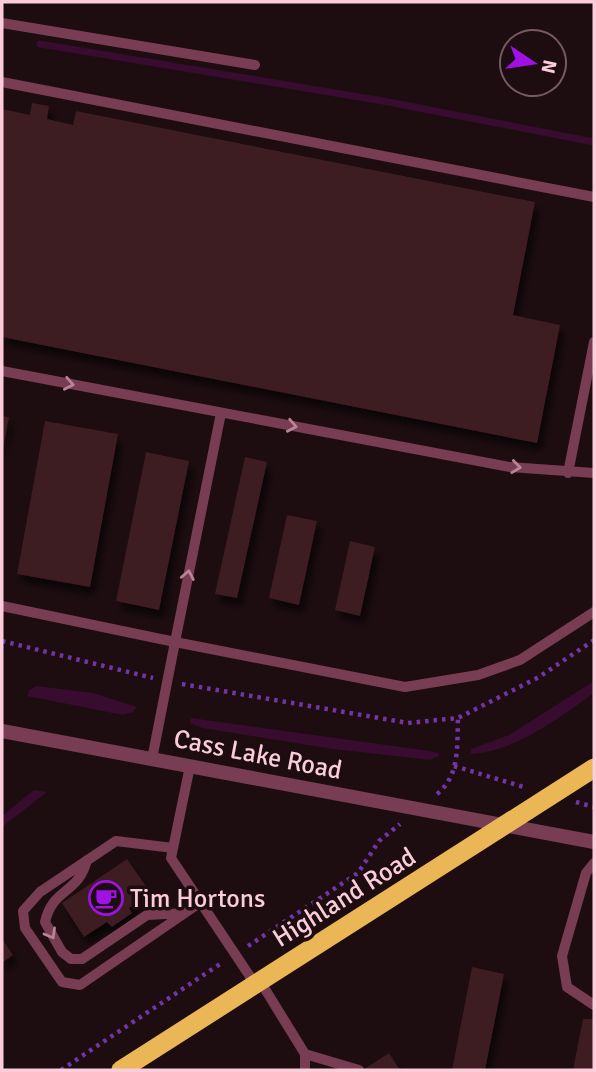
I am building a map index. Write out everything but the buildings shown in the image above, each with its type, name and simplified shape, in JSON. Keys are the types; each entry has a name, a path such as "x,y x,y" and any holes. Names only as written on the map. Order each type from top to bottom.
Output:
{"highway":[{"name":"Highland Road","path":"128,1069 257,982 594,768"}],"street":[{"name":"Cass Lake Road","path":"2,731 594,842"}],"lane":[{"path":"2,23 255,65"},
{"path":"2,82 594,197"},
{"path":"568,473 594,342"},
{"path":"2,371 510,467 594,473"},
{"path":"152,759 221,413"},
{"path":"2,606 405,687 467,678 520,660 594,612"},
{"path":"190,766 171,858 305,1054 305,1070"},
{"path":"173,848 116,841 40,892 23,911 26,928 62,982 80,985 201,902"},
{"path":"88,860 82,879 48,907 45,922 62,952 71,959 82,959 148,915 185,913"},
{"path":"594,863 586,873 562,956 567,987 594,1005"},
{"path":"305,1054 359,1070"}],"path":[{"path":"2,641 167,681 408,723 458,718 539,677 594,640"},
{"path":"61,1070 358,873 379,842 449,785 454,766 458,718"}],"shaded area":[{"path":"594,681 594,693 536,732 505,747 471,754 471,749 509,735"},
{"path":"37,686 93,693 137,707 133,712 123,715 27,696 29,690"},
{"path":"191,718 430,751 439,753 439,756 430,760 333,749 202,728 190,723"},
{"path":"34,790 47,792 2,827 2,816"}],"waterway":[{"path":"40,44 383,101 594,142"}],"place":[{"name":"Tim Hortons","path":"106,898"}]}
